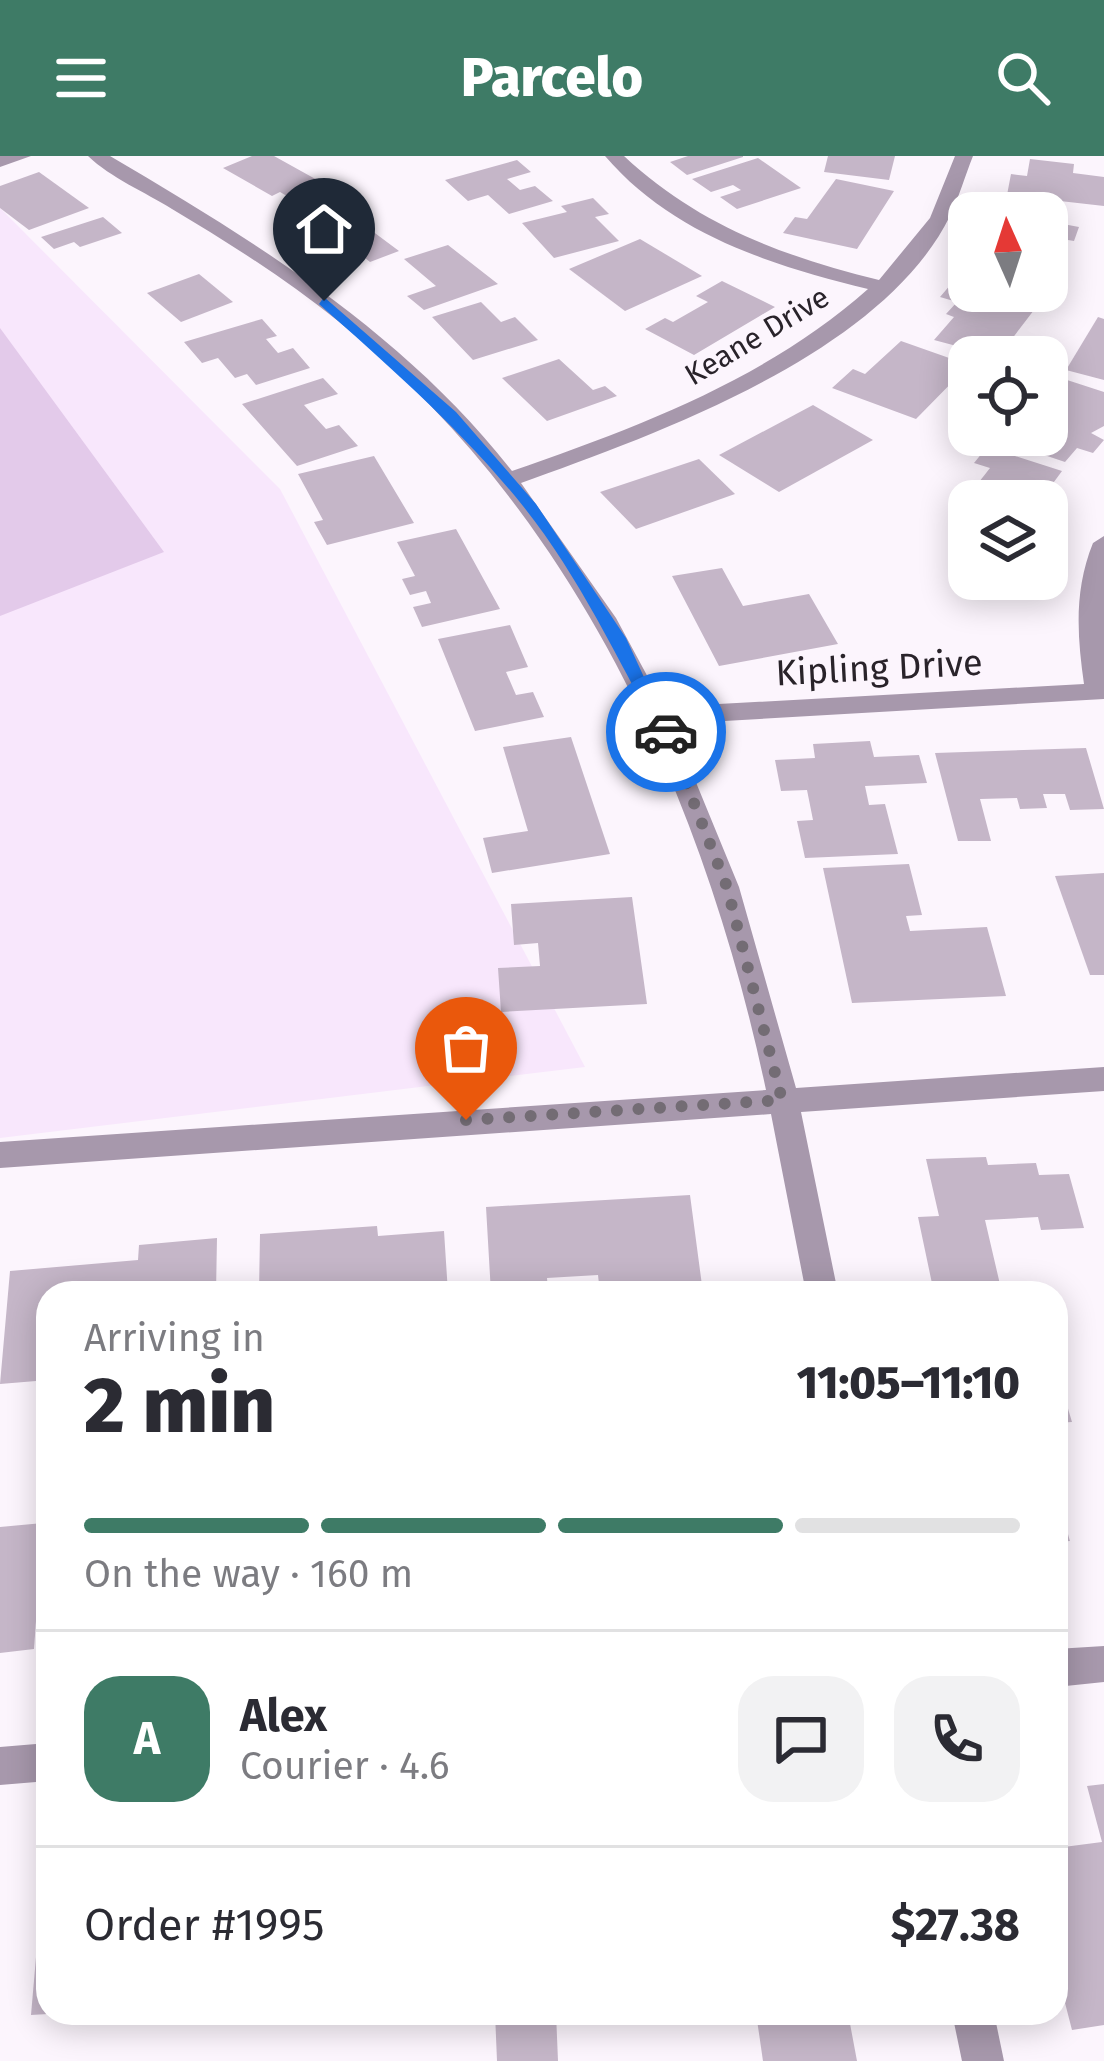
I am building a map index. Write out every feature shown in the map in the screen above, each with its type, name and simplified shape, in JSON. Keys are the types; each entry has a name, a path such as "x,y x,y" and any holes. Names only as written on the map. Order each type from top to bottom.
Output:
{"street":[{"path":"0,162 22,156"},
{"path":"97,156 225,232 351,321 452,415 509,480 618,638 658,716 727,887 782,1100 820,1281"},
{"path":"614,156 666,206 716,235 800,266 882,286"},
{"name":"Keane Drive","path":"509,480 612,444 722,397 831,330 920,245 948,203 964,156"},
{"path":"1101,691 1088,620 1090,585 1104,543"},
{"name":"Kipling Drive","path":"658,716 1101,691"},
{"path":"0,1155 1104,1079"},
{"path":"1068,1667 1104,1664"},
{"path":"0,1766 36,1763"},
{"path":"976,2025 983,2061"}],"shaded area":[{"path":"0,208 280,489 585,1067 0,1138"},
{"path":"0,328 164,552 0,616"}],"building":[{"path":"252,156 274,156 337,191 304,206 280,192 272,196 223,168"},
{"path":"688,156 743,157 687,175 670,162"},
{"path":"828,156 895,156 889,180 824,172"},
{"path":"758,158 801,188 737,209 720,197 741,190 733,185 711,192 692,179"},
{"path":"1030,159 1074,164 1073,173 1104,177 1104,206 1068,202 1068,192 1008,192 1011,174 1027,176"},
{"path":"517,160 531,172 507,179 520,190 535,186 553,201 509,214 488,195 468,201 445,180"},
{"path":"39,172 89,208 29,230 0,208 0,186"},
{"path":"836,179 894,191 857,249 783,233 795,217 807,219"},
{"path":"593,198 609,214 595,217 619,241 554,258 522,223 567,212 561,206"},
{"path":"348,213 399,251 370,262 359,253 350,256 312,225"},
{"path":"103,217 122,233 80,247 74,242 54,249 41,237"},
{"path":"1068,225 1079,227 1074,241 1068,240"},
{"path":"640,239 702,276 625,311 569,269"},
{"path":"448,245 498,284 424,310 407,296 436,286 404,259"},
{"path":"199,274 233,302 181,322 147,293"},
{"path":"722,281 775,307 694,355 645,329 665,318 673,322 708,302 696,296"},
{"path":"481,302 501,322 515,317 538,340 473,360 432,317"},
{"path":"1032,312 1014,336 948,336 948,344 934,340 954,317 946,314"},
{"path":"1098,317 1104,319 1104,380 1068,371"},
{"path":"262,319 277,336 266,339 278,353 293,348 310,368 256,385 247,374 235,378 218,358 202,363 184,342"},
{"path":"901,341 948,358 948,386 916,419 832,388 853,369 865,374"},
{"path":"559,359 593,390 605,386 617,396 547,421 502,378"},
{"path":"323,378 338,394 304,405 326,429 339,425 358,446 297,466 242,404"},
{"path":"1068,380 1104,392 1104,426 1091,433 1104,440 1093,453 1077,448 1065,462 1047,456 1068,456"},
{"path":"813,405 873,440 779,492 719,455"},
{"path":"374,456 414,523 327,545 314,522 323,520 298,474"},
{"path":"980,456 1015,456 1062,471 1055,480 981,480 990,468 974,463"},
{"path":"699,459 735,494 636,529 600,492"},
{"path":"456,529 500,609 422,627 413,607 431,603 426,591 410,595 402,579 415,576 397,542"},
{"path":"722,568 743,606 809,594 838,644 719,666 672,576"},
{"path":"510,625 528,667 506,672 516,695 533,692 544,717 475,731 438,639"},
{"path":"571,737 610,854 492,873 483,838 528,831 503,747"},
{"path":"870,741 874,757 919,755 927,783 865,786 869,805 885,804 898,854 805,858 797,821 813,820 807,790 781,791 775,760 815,758 813,744"},
{"path":"1086,748 1104,809 1070,810 1065,794 1043,794 1047,808 1020,809 1017,798 980,799 991,841 958,841 935,753"},
{"path":"909,864 922,915 906,916 910,931 987,927 1006,996 852,1003 823,868"},
{"path":"1104,873 1104,975 1090,975 1055,876"},
{"path":"632,897 647,1004 501,1012 498,968 540,966 538,943 514,945 511,904"},
{"path":"986,1157 988,1165 1036,1163 1039,1175 1069,1174 1084,1228 1041,1230 1038,1217 985,1220 999,1281 931,1281 918,1217 939,1216 926,1159"},
{"path":"690,1195 701,1281 599,1281 598,1275 490,1281 486,1207"},
{"path":"377,1226 378,1236 444,1231 447,1281 259,1281 260,1234"},
{"path":"217,1238 216,1281 36,1281 36,1381 0,1384 10,1271 138,1260 139,1245"},
{"path":"36,1524 34,1649 0,1653 0,1527"},
{"path":"1104,1784 1104,2025 1072,2030 1068,2014 1068,1846 1102,1842 1087,1786"},
{"path":"36,1957 36,2015 31,2015"},
{"path":"496,2025 556,2025 558,2061 497,2061"},
{"path":"758,2025 850,2025 857,2061 763,2061"}],"way so far":[{"path":"466,1120 782,1100 757,987 727,887 666,732"}],"route":[{"path":"324,301 452,415 531,507 618,638 666,732"}]}
